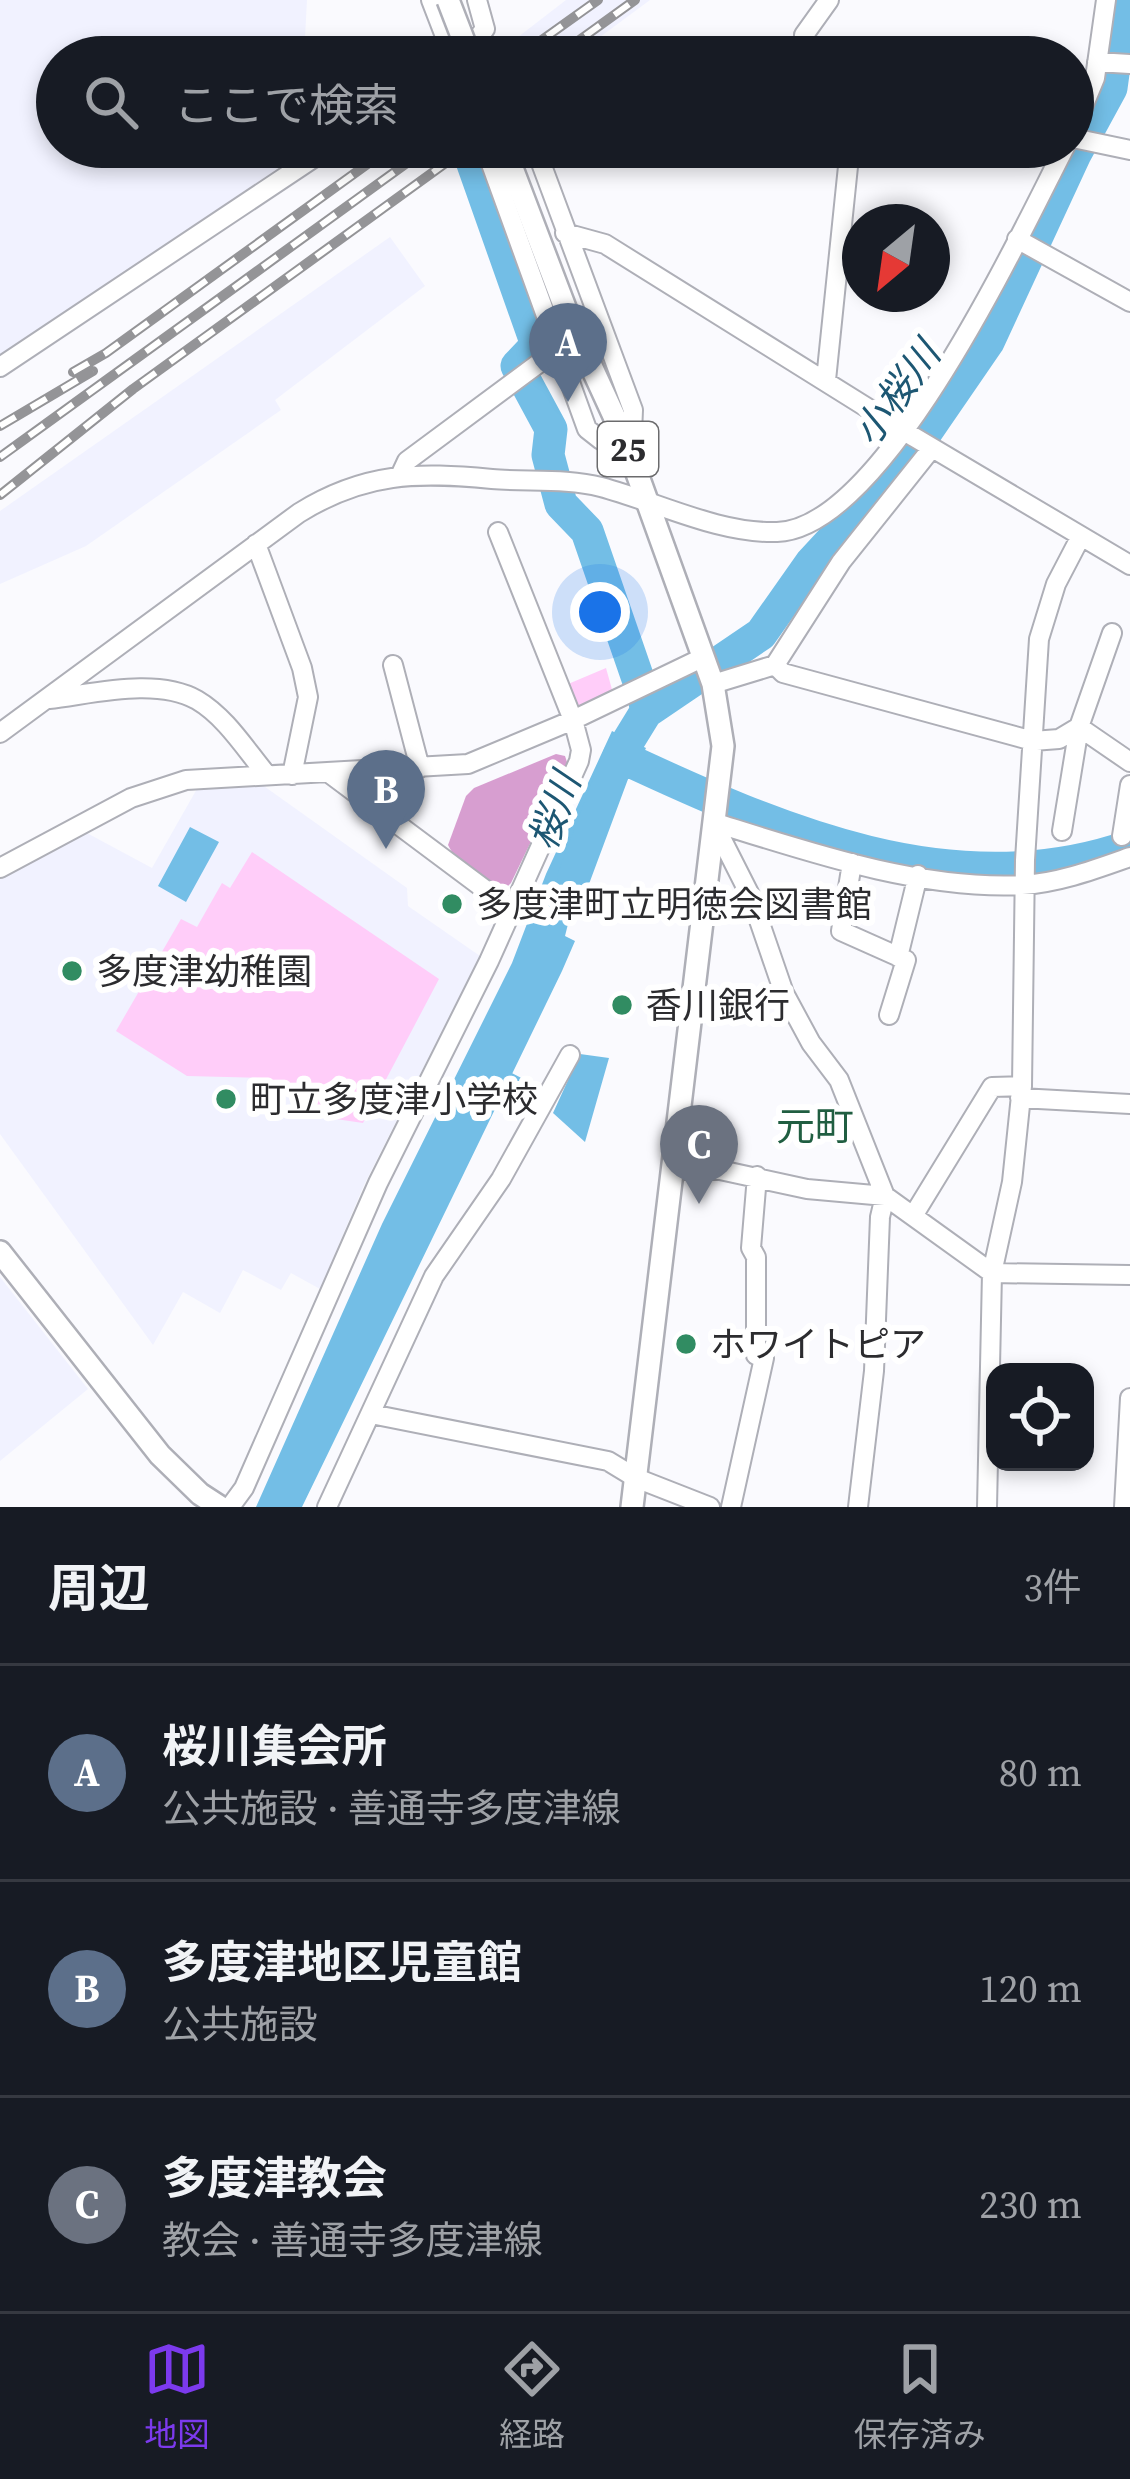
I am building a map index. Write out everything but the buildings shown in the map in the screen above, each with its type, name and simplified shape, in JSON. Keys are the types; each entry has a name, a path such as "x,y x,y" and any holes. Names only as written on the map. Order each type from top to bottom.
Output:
{"main road":[{"path":"448,0 457,36"},
{"name":"25","path":"502,168 541,243 569,318 625,440 712,683 723,746 632,1507"},
{"path":"0,1252 160,1455 220,1507"}],"street":[{"path":"431,0 451,36"},
{"path":"477,0 485,29 479,36"},
{"path":"804,35 829,0"},
{"path":"1094,82 1101,62 1106,0"},
{"path":"1101,62 1128,64"},
{"path":"1094,143 1130,150"},
{"path":"0,367 298,168"},
{"path":"499,168 587,429 601,440 625,440 632,434 632,410 542,168"},
{"path":"826,380 848,168"},
{"path":"712,683 775,665 920,441 927,402 986,302 1027,244 1062,168"},
{"path":"565,233 605,244 1130,566"},
{"path":"1027,244 1130,302"},
{"path":"400,476 407,460 558,350"},
{"path":"0,733 326,496 377,477 580,484 751,531 789,531 806,526 920,441"},
{"path":"230,1507 244,1489 378,1183 489,962 579,761 573,720 498,532"},
{"path":"987,1507 992,1273 1012,1182 1021,1092 1025,860 1040,639 1056,584 1081,536"},
{"path":"256,544 302,668 308,697 292,775"},
{"path":"1061,831 1079,727 1112,633"},
{"path":"0,868 162,786 467,764 703,659"},
{"path":"393,665 420,768"},
{"path":"775,665 783,673 866,698 1033,741 1060,739 1079,727"},
{"path":"46,700 167,689 197,700 267,775"},
{"path":"1079,727 1130,762"},
{"path":"329,773 511,909"},
{"path":"1122,836 1130,785"},
{"path":"713,822 852,863 965,884 1025,885 1130,857"},
{"path":"713,822 751,897 784,993 838,1080 885,1196 880,1217 874,1371 858,1507"},
{"path":"852,863 841,931 907,960 889,1015"},
{"path":"898,957 918,875"},
{"path":"327,1507 434,1276 501,1180 570,1054"},
{"path":"913,1216 992,1088 1130,1103"},
{"path":"674,1170 720,1170 807,1189 885,1196 992,1273 1130,1275"},
{"path":"731,1507 764,1358 756,1355 756,1256 751,1248 757,1176"},
{"path":"1124,1507 1130,1398"},
{"path":"371,1414 608,1461 710,1507"}],"shaded area":[{"path":"0,0 307,0 305,36 36,36 36,168 278,168 0,359"},
{"path":"566,0 650,0 601,36 519,36"},
{"path":"390,237 425,286 275,400 281,410 86,546 0,584 0,511"},
{"path":"606,668 613,693 572,714 561,687"},
{"path":"556,754 565,756 568,765 511,883 505,889 489,883 465,866 448,845 466,796 474,788"},
{"name":"町立多度津小学校","path":"261,784 407,888 408,906 480,956 364,1185 320,1289 291,1273 281,1290 243,1270 220,1313 183,1292 153,1345 0,1134 0,877 85,832 152,868 198,787"},
{"path":"252,852 439,979 363,1123 322,1117 262,1078 187,1076 116,1031 181,919 197,927 222,883 230,888"},
{"path":"0,1277 88,1389 0,1461"}],"water":[{"path":"612,731 646,748 632,778 617,782 599,800 565,936 575,941 562,971 302,1507 256,1507 382,1224 512,963 546,874"},
{"path":"190,827 219,842 186,902 158,886"},
{"path":"580,1054 609,1058 585,1142 553,1113"}],"waterway":[{"name":"小桜川","path":"1094,119 1111,88 1123,0"},
{"path":"474,168 537,345 517,366 551,429 548,455 561,504 587,531 646,712"},
{"name":"小桜川","path":"574,877 619,756 646,712 761,634 811,563 909,457 988,342 1069,168"},
{"name":"桜川","path":"619,756 804,833 932,864 998,868 1064,863 1130,846"},
{"path":"507,1074 534,1088"}],"railway":[{"path":"547,36 598,0"},
{"path":"585,36 635,0"},
{"path":"73,372 362,168"},
{"path":"0,457 400,168"},
{"path":"0,495 133,389 439,168"},
{"path":"0,426 93,371"}],"place":[{"name":"桜川集会所","path":"568,402"},
{"name":"多度津地区児童館","path":"386,849"},
{"name":"多度津町立明徳会図書館","path":"452,904"},
{"name":"多度津幼稚園","path":"72,971"},
{"name":"香川銀行","path":"622,1005"},
{"name":"町立多度津小学校","path":"226,1099"},
{"name":"多度津教会","path":"699,1204"},
{"name":"ホワイトピア","path":"686,1344"}],"district":[{"name":"元町","path":"815,1126"}]}
